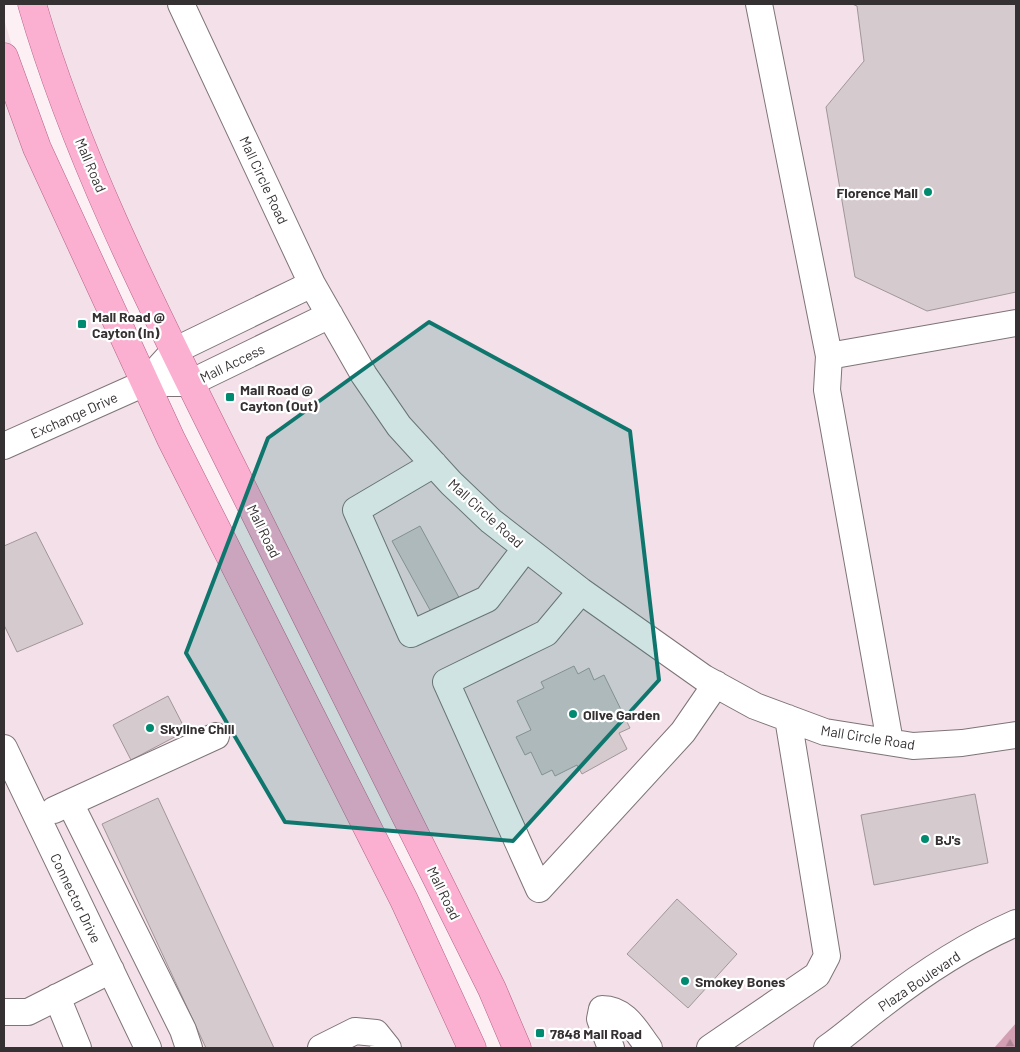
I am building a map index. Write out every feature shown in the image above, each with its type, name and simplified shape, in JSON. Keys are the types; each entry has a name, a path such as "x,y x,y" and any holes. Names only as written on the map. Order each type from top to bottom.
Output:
{"main road":[{"name":"Mall Road","path":"32,4 44,45 86,157 174,351 488,981 517,1048"},
{"path":"4,57 37,148 170,439 404,900 472,1048"}],"street":[{"name":"Mall Circle Road","path":"181,4 312,284 364,376 394,419 434,464 491,521 581,591 716,684 755,706 825,732 913,746 962,743 1016,735"},
{"path":"759,4 829,356 827,390 890,742"},
{"path":"145,383 174,351 312,284"},
{"name":"Mall Access","path":"145,383 190,383 330,315"},
{"path":"829,356 1016,323"},
{"name":"Exchange Drive","path":"4,446 145,383"},
{"path":"434,464 356,510 411,634 487,599 526,549"},
{"path":"581,591 546,634 446,682 539,888 683,732 716,684"},
{"path":"710,1048 817,976 827,956 788,718"},
{"path":"38,818 216,736"},
{"name":"Connector Drive","path":"5,751 148,1048"},
{"path":"70,803 183,1030 189,1048"},
{"name":"Plaza Boulevard","path":"827,1048 881,1005 928,972 991,934 1016,923"},
{"path":"4,1012 28,1012 111,970"},
{"path":"57,997 78,1048"},
{"path":"611,1048 600,1019 602,1009 612,1009 623,1014 649,1048"},
{"path":"322,1048 369,1043"}],"highlighted area":[{"path":"429,322 630,431 659,680 513,841 285,822 186,653 268,438"}],"shaded area":[{"name":"Florence Mall","path":"32,4 1016,4 1016,1023 994,1048 517,1048 209,421"},
{"path":"4,19 54,186 472,1048 4,1048"}],"green space":[{"path":"1016,1023 1016,1048 994,1048"}],"building":[{"name":"Florence Mall","path":"852,4 1016,4 1016,292 927,311 855,277 826,107 864,61 857,6"},
{"path":"420,526 462,603 435,619 392,541"},
{"path":"36,532 83,624 17,652 4,625 4,546"},
{"name":"Olive Garden","path":"574,666 578,674 589,668 594,680 604,675 630,728 619,733 627,749 582,774 577,765 555,776 552,770 542,775 531,752 525,755 516,737 531,730 517,701 544,688 541,682"},
{"name":"Skyline Chili","path":"168,696 186,731 131,760 113,725"},
{"name":"BJ's","path":"975,794 988,863 874,885 861,815"},
{"path":"158,798 274,1048 206,1048 102,824"},
{"name":"Smokey Bones","path":"677,899 737,954 688,1008 627,954"}],"place":[{"name":"Florence Mall","path":"928,192"},
{"name":"Mall Road @ Cayton (In)","path":"82,324"},
{"name":"Mall Road @ Cayton (Out)","path":"230,397"},
{"name":"Olive Garden","path":"573,714"},
{"name":"Skyline Chili","path":"150,728"},
{"name":"BJ's","path":"925,839"},
{"name":"Smokey Bones","path":"685,981"},
{"name":"7848 Mall Road","path":"540,1033"}]}
